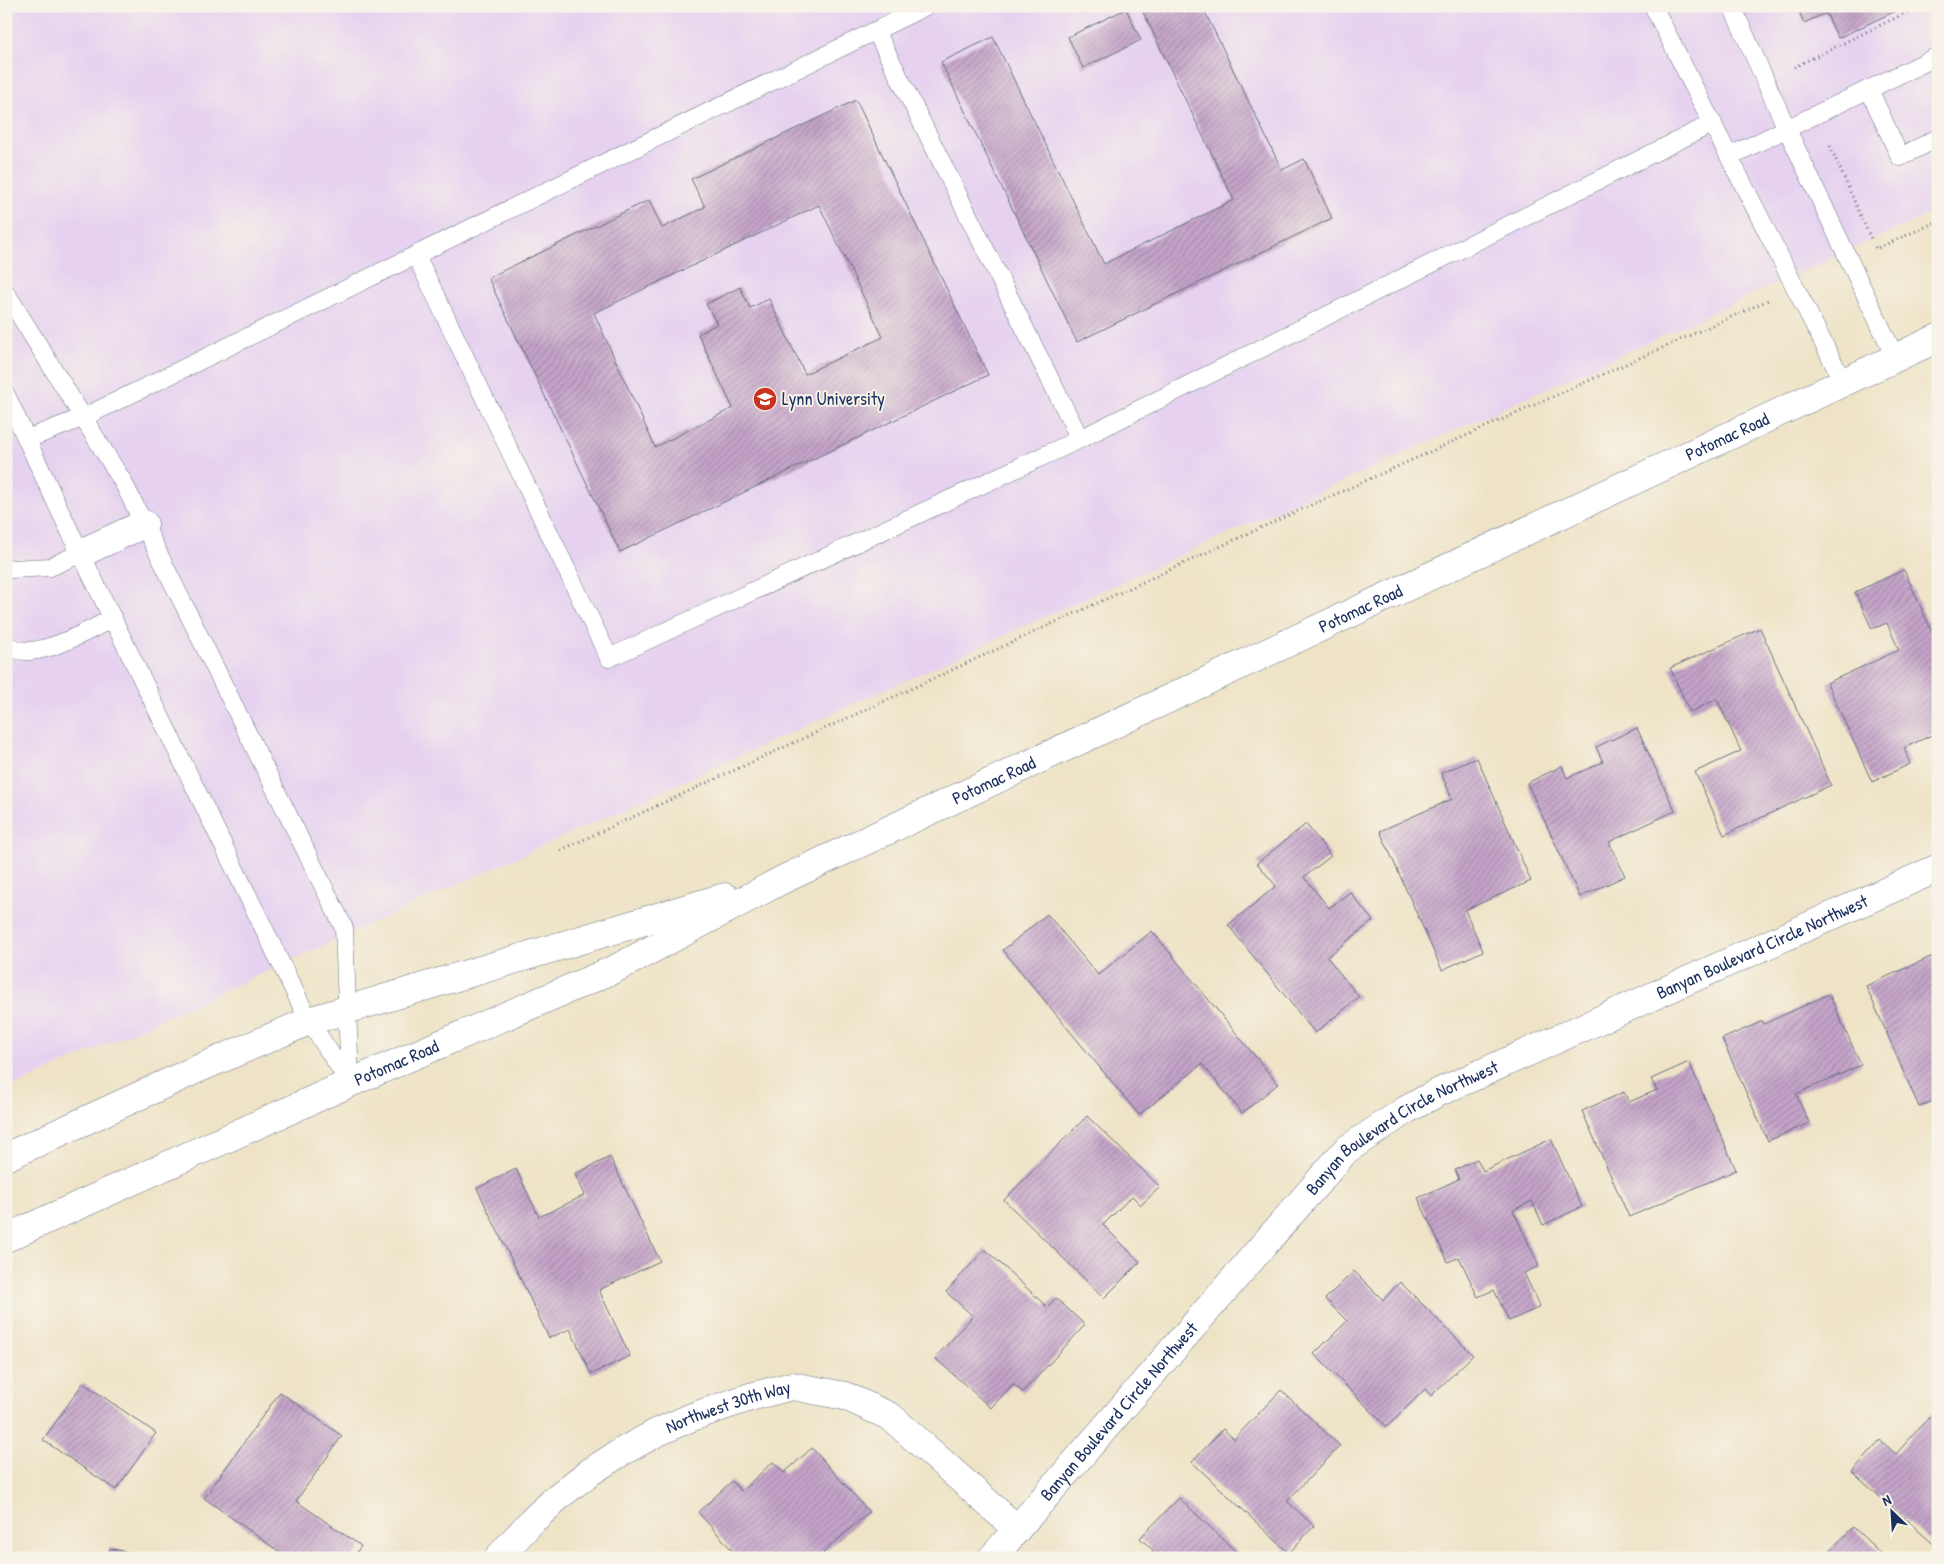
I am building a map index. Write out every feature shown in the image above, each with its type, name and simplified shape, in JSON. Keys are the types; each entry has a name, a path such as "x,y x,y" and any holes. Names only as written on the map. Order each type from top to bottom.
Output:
{"street":[{"name":"Potomac Road","path":"6,1238 350,1083 614,969 782,880 1938,338"},
{"path":"81,553 144,524"},
{"name":"Banyan Boulevard Circle Northwest","path":"992,1558 1346,1150 1406,1110 1435,1094 1938,868"},
{"name":"Potomac Road","path":"6,1157 309,1020 782,880"},
{"name":"Northwest 30th Way","path":"498,1558 532,1521 560,1495 590,1472 623,1451 656,1433 692,1417 750,1397 792,1386 845,1396 891,1417 1017,1529"}],"lane":[{"path":"27,440 82,418 926,6"},
{"path":"1653,6 1843,382"},
{"path":"1732,6 1786,127 1895,357"},
{"path":"876,30 1080,438"},
{"path":"1730,156 1786,127 1938,56"},
{"path":"1869,89 1900,157 1938,138"},
{"path":"416,255 608,658 1080,438 1713,123"},
{"path":"6,293 123,482 344,928 350,1083"},
{"path":"6,395 309,1020 350,1083"},
{"path":"6,567 11,569 50,567 81,553"},
{"path":"6,644 19,650 42,649 72,638 113,618"}],"path":[{"path":"1794,67 1920,6"},
{"path":"1830,146 1876,249 1938,221"},
{"path":"561,850 1269,524 1773,298"}],"shaded area":[{"name":"Lynn University","path":"6,6 1938,6 1938,210 6,1090"}],"building":[{"path":"1140,6 1202,6 1282,170 1304,159 1332,218 1077,342 941,62 993,37 1104,264 1234,200"},
{"path":"1797,6 1906,6 1838,38 1826,13 1804,23"},
{"path":"1126,9 1141,40 1083,68 1068,37"},
{"path":"856,100 988,375 620,552 488,278 649,200 662,228 705,207 691,179","holes":["819,205 883,337 805,374 769,299 750,308 740,287 706,304 717,324 698,334 733,408 655,447 594,313"]},
{"path":"1904,570 1938,645 1938,732 1904,748 1910,764 1872,782 1827,683 1899,650 1887,623 1872,629 1855,592"},
{"path":"1760,628 1831,785 1724,835 1695,772 1741,751 1717,699 1690,712 1670,668"},
{"path":"1637,728 1675,811 1609,842 1625,876 1580,897 1527,783 1562,766 1567,778 1603,762 1596,747"},
{"path":"1477,758 1531,881 1465,910 1483,951 1442,970 1380,831 1452,799 1441,773"},
{"path":"1306,824 1331,856 1304,877 1329,908 1350,892 1373,921 1327,957 1359,997 1315,1033 1228,925 1276,886 1257,863"},
{"path":"1047,914 1098,975 1152,931 1278,1084 1242,1113 1202,1064 1139,1115 1003,950"},
{"path":"1938,955 1938,1099 1919,1107 1866,986"},
{"path":"1829,994 1861,1065 1796,1094 1809,1123 1768,1141 1722,1039 1763,1021 1764,1024"},
{"path":"1689,1062 1736,1170 1629,1217 1582,1111 1624,1092 1629,1102 1657,1090 1651,1079"},
{"path":"1087,1116 1160,1187 1141,1205 1132,1196 1103,1225 1140,1262 1104,1298 1004,1200"},
{"path":"1551,1139 1582,1207 1543,1225 1532,1201 1513,1210 1539,1266 1524,1273 1540,1307 1509,1321 1494,1290 1478,1297 1459,1257 1448,1262 1418,1198 1459,1179 1455,1170 1477,1159 1483,1171"},
{"path":"610,1157 660,1261 599,1290 630,1356 591,1374 570,1329 549,1338 477,1188 516,1169 539,1217 585,1195 575,1174"},
{"path":"985,1249 1047,1307 1056,1298 1085,1325 1023,1392 1013,1384 991,1408 935,1358 973,1316 946,1292"},
{"path":"1354,1271 1383,1300 1400,1282 1473,1355 1431,1396 1425,1389 1387,1427 1314,1354 1347,1321 1325,1299"},
{"path":"83,1383 156,1433 116,1490 43,1440"},
{"path":"1281,1390 1340,1446 1287,1501 1314,1526 1289,1553 1192,1462 1223,1429 1234,1439"},
{"path":"280,1392 342,1436 296,1501 361,1546 353,1558 288,1558 204,1498"},
{"path":"1938,1407 1938,1481 1934,1485 1938,1488 1938,1548 1852,1472 1880,1440 1896,1454"},
{"path":"812,1448 869,1512 823,1553 827,1558 739,1558 698,1512 732,1481 741,1491 773,1462 784,1473"},
{"path":"1179,1498 1243,1558 1148,1558 1154,1551 1140,1538"},
{"path":"1853,1527 1886,1558 1823,1558"},
{"path":"110,1548 145,1557 145,1558 107,1558"}],"place":[{"name":"Lynn University","path":"765,399"}]}
